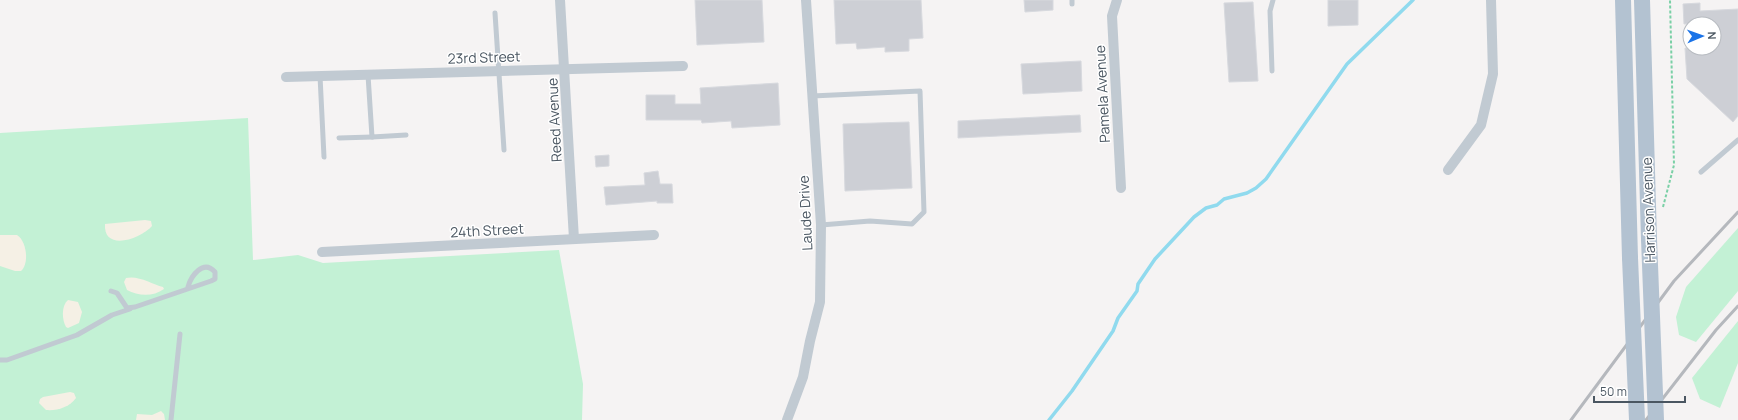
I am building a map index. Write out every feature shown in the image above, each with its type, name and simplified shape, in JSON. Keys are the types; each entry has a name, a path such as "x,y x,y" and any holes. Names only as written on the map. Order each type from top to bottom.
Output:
{"main road":[{"name":"Harrison Avenue","path":"1623,0 1630,258 1637,420"},
{"name":"Harrison Avenue","path":"1642,0 1656,420"}],"street":[{"name":"Reed Avenue","path":"560,0 574,239"},
{"name":"Laude Drive","path":"787,420 804,377 810,341 820,302 821,225 806,0"},
{"name":"Pamela Avenue","path":"1117,0 1112,16 1121,188"},
{"path":"1448,170 1481,125 1493,74 1491,0"},
{"name":"23rd Street","path":"286,77 683,66"},
{"name":"24th Street","path":"322,252 654,235"}],"lane":[{"path":"1272,72 1270,11 1273,0"},
{"path":"495,13 497,71 504,150"},
{"path":"368,75 372,136"},
{"path":"320,76 324,157"},
{"path":"812,96 920,91 924,212 912,224 870,221 821,225"},
{"path":"339,138 406,135"},
{"path":"1701,172 1738,140"},
{"path":"0,360 7,360 77,335 112,315 211,281 215,279 215,272 208,268 197,270 190,281 188,288"},
{"path":"111,291 117,293 127,308 135,307"},
{"path":"171,420 180,334"}],"path":[{"path":"1661,214 1674,166 1670,0"}],"green space":[{"path":"248,118 253,260 298,255 323,263 559,250 583,384 582,420 0,420 0,133"},
{"path":"1738,228 1738,291 1696,342 1679,335 1676,317 1686,287"},
{"path":"1738,321 1738,363 1720,408 1700,399 1692,378"}],"sand":[{"path":"145,220 151,221 152,226 147,231 132,238 116,240 110,238 106,233 105,224"},
{"path":"0,235 17,235 23,242 26,257 24,267 21,271 15,271 0,266"},
{"path":"131,277 140,279 163,287 164,289 160,292 146,295 136,294 127,290 124,282 126,278"},
{"path":"68,300 78,302 82,312 79,323 68,328 66,327 63,317 63,309"},
{"path":"70,392 74,393 76,398 63,408 46,410 39,403 40,399 43,397"},
{"path":"161,411 164,414 165,420 136,420 137,414 152,415"}],"building":[{"path":"695,0 762,0 764,42 697,45"},
{"path":"834,0 921,0 923,38 909,39 909,51 885,52 885,47 857,49 856,43 836,44"},
{"path":"1024,0 1053,0 1053,10 1025,12"},
{"path":"1328,0 1358,0 1358,25 1328,26"},
{"path":"1253,2 1258,81 1229,82 1224,3"},
{"path":"1700,3 1700,11 1738,9 1738,116 1733,122 1687,79 1686,56 1722,56 1722,16 1684,16 1683,4"},
{"path":"1081,61 1082,91 1023,94 1021,64"},
{"path":"778,83 780,125 732,128 731,121 702,123 701,120 646,120 646,95 675,95 675,104 701,104 700,88"},
{"path":"1080,115 1081,132 958,138 958,121"},
{"path":"909,122 912,188 845,191 843,124"},
{"path":"609,155 609,166 596,167 595,156"},
{"path":"658,171 660,184 672,184 673,203 657,203 657,201 606,205 604,187 645,185 644,173"}],"waterway":[{"path":"1049,420 1072,391 1113,331 1118,318 1137,291 1138,284 1155,259 1194,217 1206,208 1217,205 1224,199 1247,193 1256,188 1266,179 1347,64 1413,0"}],"railway":[{"path":"1571,420 1674,281 1738,212"},
{"path":"1646,420 1716,330 1738,306"}]}
